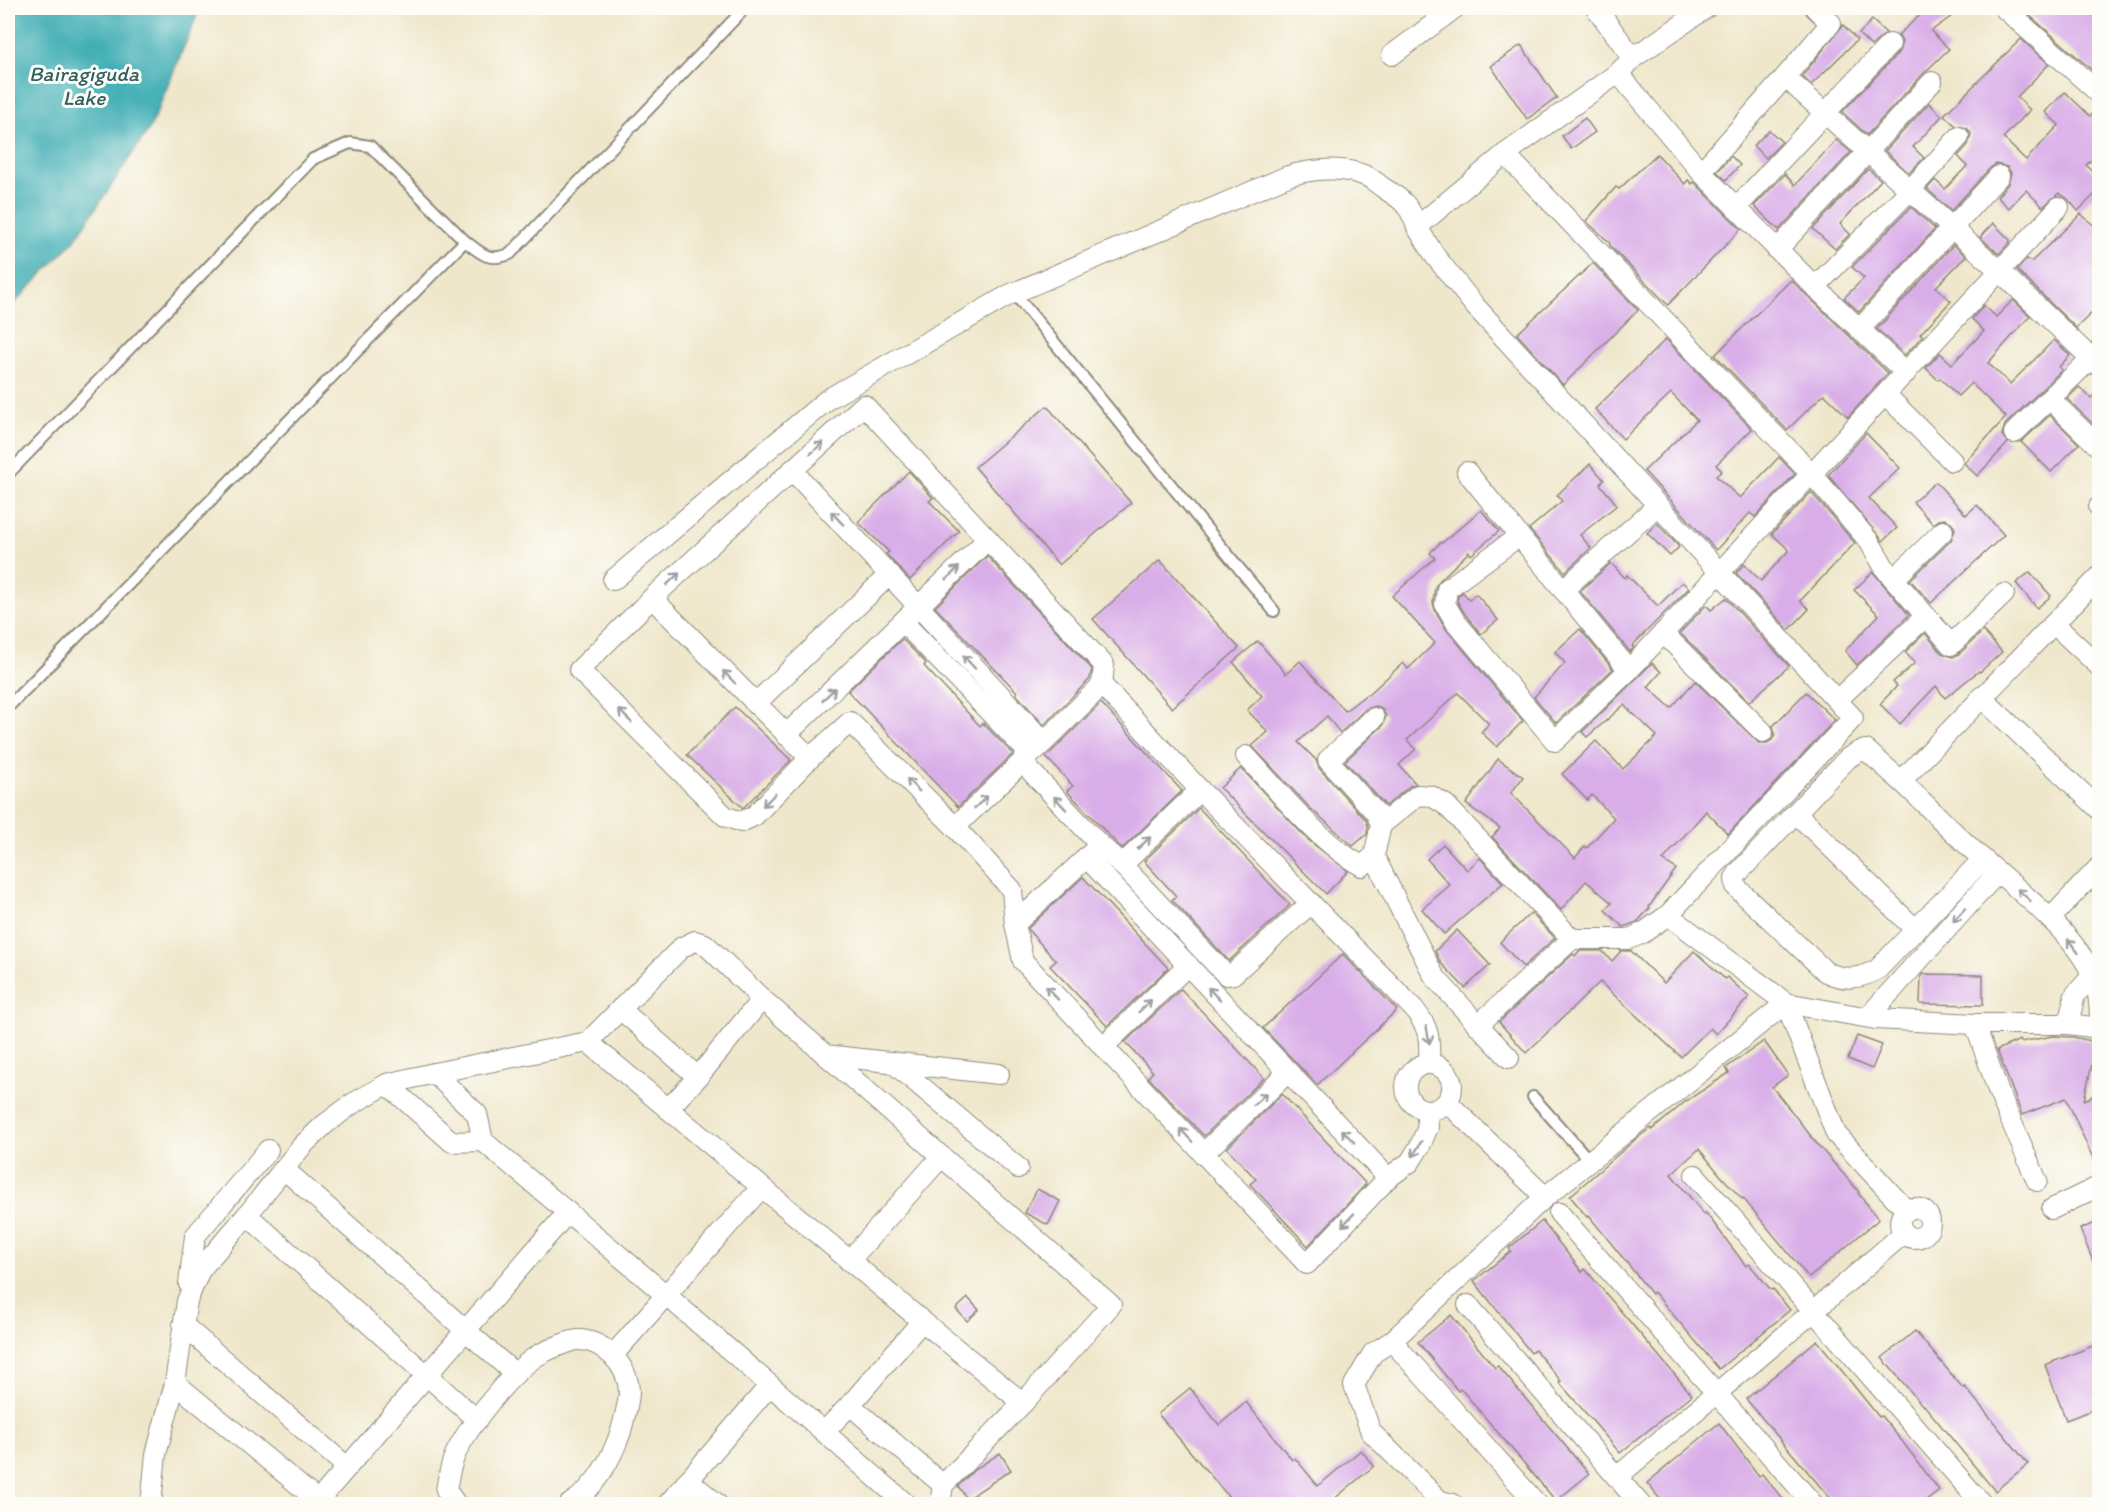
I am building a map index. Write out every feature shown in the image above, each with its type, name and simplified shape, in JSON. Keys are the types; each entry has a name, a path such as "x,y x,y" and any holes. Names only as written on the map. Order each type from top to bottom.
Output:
{"street":[{"path":"1392,55 1455,8"},
{"path":"1596,8 1633,58"},
{"path":"1417,227 1505,154 1618,73 1633,58 1706,8"},
{"path":"1701,172 1830,23 1815,8"},
{"path":"2004,8 2100,94"},
{"path":"1736,208 1826,115 1890,44"},
{"path":"1618,73 1701,172 1777,250 1906,373"},
{"path":"1785,77 2097,358 2014,433"},
{"path":"1777,250 1932,82"},
{"path":"1815,287 1959,137"},
{"path":"1505,154 1812,474 1869,541 1886,570 1952,645 2004,594"},
{"path":"614,580 828,399 1014,293 1288,176 1309,170 1341,170 1366,176 1404,201 1435,256 1475,306 1853,718 1668,915 1643,933 1629,939 1572,939 1478,1024"},
{"path":"1860,329 1999,176"},
{"path":"1519,536 1447,589 1445,604 1455,621 1555,741 1629,670 2059,207"},
{"path":"1886,395 1952,461"},
{"path":"2050,399 2100,448"},
{"path":"955,826 1102,685 1104,664 864,405 652,598 579,670 725,816 741,822 754,816 810,758 850,722 955,826 1012,890 1015,924 1023,961 1307,1264 1388,1178 1410,1162 1428,1127 1426,1110"},
{"path":"744,514 739,510 738,505 770,473 771,467 762,455"},
{"path":"792,470 919,608 1032,753 1093,851 1188,965 1388,1178"},
{"path":"1467,472 1629,670"},
{"path":"1563,590 1658,505"},
{"path":"1894,579 1943,531"},
{"path":"786,735 988,539"},
{"path":"754,704 890,574"},
{"path":"1901,781 2100,576"},
{"path":"652,598 754,704 810,758"},
{"path":"1837,700 1926,616"},
{"path":"904,622 1032,753"},
{"path":"2054,624 2100,667"},
{"path":"1663,633 1763,732"},
{"path":"1102,685 1200,790 1414,1009 1425,1023 1430,1039 1429,1064"},
{"path":"1981,697 2100,810"},
{"path":"1246,756 1290,803 1346,857 1362,866 1374,856 1381,825 1376,813 1328,760 1374,718"},
{"path":"1990,866 1916,930 1878,969 1866,976 1852,979 1836,977 1826,972 1736,887 1735,878 1738,872 1848,758 1857,752 1866,750 2050,919 2096,976 2100,1017"},
{"path":"1122,865 1200,790"},
{"path":"1381,825 1418,795 1431,796 1446,805 1572,939"},
{"path":"1796,813 1916,930"},
{"path":"1093,851 1122,865 1226,975 1233,974 1311,903"},
{"path":"1015,924 1093,851"},
{"path":"1374,856 1434,976 1509,1058"},
{"path":"1868,1017 1990,866"},
{"path":"2050,919 2100,866"},
{"path":"1668,915 1786,1003 1868,1017 1975,1024 2068,1024 2100,1028"},
{"path":"187,1301 200,1270 302,1146 324,1125 352,1104 387,1084 434,1072 588,1042 682,947 695,941 705,944 762,999 1111,1305 1023,1403 943,1485 940,1504"},
{"path":"1103,1047 1188,965"},
{"path":"2068,1024 2075,995 2096,976"},
{"path":"668,1110 762,999"},
{"path":"1453,1504 1440,1501 1371,1432 1354,1385 1373,1353 1392,1341 1545,1197 1786,1003"},
{"path":"1786,1003 1836,1134 1907,1211"},
{"path":"620,1009 698,1077"},
{"path":"1975,1024 1999,1093 2037,1181"},
{"path":"588,1042 761,1188 1023,1403"},
{"path":"825,1055 999,1074"},
{"path":"892,1062 1018,1168"},
{"path":"1429,1064 1439,1066 1447,1072 1452,1082 1452,1093 1447,1102 1438,1109 1426,1110 1414,1105 1406,1093 1407,1079 1415,1068 1429,1064"},
{"path":"434,1072 477,1114 483,1141 666,1295 906,1504"},
{"path":"1203,1154 1288,1072"},
{"path":"387,1084 452,1142 483,1141"},
{"path":"1447,1102 1545,1197"},
{"path":"151,1504 156,1454 175,1383 195,1236 268,1150"},
{"path":"849,1261 941,1157"},
{"path":"284,1169 515,1374"},
{"path":"1695,1175 1982,1504"},
{"path":"2052,1209 2100,1186"},
{"path":"613,1355 761,1188"},
{"path":"1916,1209 1925,1212 1930,1221 1925,1235 1911,1238 1904,1233 1900,1224 1903,1215 1907,1211 1916,1209"},
{"path":"175,1383 320,1503 347,1467 568,1212"},
{"path":"1558,1213 1813,1504"},
{"path":"247,1215 477,1420"},
{"path":"1617,1477 1904,1233"},
{"path":"1468,1305 1641,1504"},
{"path":"824,1432 922,1321"},
{"path":"183,1325 347,1467"},
{"path":"456,1504 446,1490 448,1474 455,1455 477,1420 515,1374 539,1355 578,1340 595,1345 613,1355 622,1366 629,1390 624,1420 616,1446 600,1475 578,1499 570,1504"},
{"path":"1392,1341 1537,1504"},
{"path":"668,1504 770,1385"},
{"path":"850,1405 943,1485"},
{"path":"688,1480 717,1504"}],"lane":[{"path":"8,474 313,159 350,143 370,146 465,241 485,256 499,258 510,254 745,8"},
{"path":"8,707 465,241"},
{"path":"1014,293 1274,611"},
{"path":"1533,1097 1590,1161"}],"water":[{"name":"Bairagiguda Lake","path":"8,8 200,8 151,126 74,241 8,310"}],"building":[{"path":"1928,8 1963,8 1931,31 1949,49 1867,135 1842,112 1899,52 1902,41 1898,35"},
{"path":"2021,8 2085,8 2100,21 2100,77"},
{"path":"1872,20 1886,33 1871,46 1859,34"},
{"path":"1843,25 1857,40 1811,85 1802,76"},
{"path":"2021,39 2049,64 2017,97 2030,110 2003,138 2026,160 2059,125 2045,112 2065,92 2090,116 2100,106 2100,152 2086,165 2100,178 2100,189 2078,211 2068,199 2059,193 2043,207 2026,190 2009,208 1997,197 2008,184 2011,173 2007,167 1996,164 1951,211 1927,189 1935,180 1945,189 1967,166 1958,156 1968,145 1971,134 1967,128 1956,126 1944,115"},
{"path":"1521,45 1557,98 1527,119 1491,66"},
{"path":"1929,103 1942,116 1913,147 1924,158 1909,173 1885,151"},
{"path":"1585,118 1595,132 1571,149 1562,136"},
{"path":"1769,130 1782,142 1766,158 1753,146"},
{"path":"1836,140 1851,152 1779,230 1754,206 1785,174 1795,185"},
{"path":"1657,154 1685,184 1688,180 1692,184 1694,182 1741,229 1668,305 1586,221 1616,187 1619,189"},
{"path":"1731,156 1740,165 1726,180 1717,172"},
{"path":"1868,169 1881,180 1840,224 1850,234 1835,249 1813,229"},
{"path":"1911,207 1935,229 1859,312 1844,298 1864,278 1852,267"},
{"path":"2081,214 2100,231 2100,305 2076,328 2017,270 2027,259 2031,262"},
{"path":"1993,223 2010,240 1999,254 1980,237"},
{"path":"1953,245 1966,256 1936,287 1951,301 1920,334 1923,336 1905,355 1877,329"},
{"path":"1593,263 1638,310 1563,385 1517,334"},
{"path":"1791,280 1888,373 1848,417 1824,394 1787,430 1715,355"},
{"path":"2013,300 2030,316 1988,363 2010,384 2054,340 2070,355 2059,367 2062,370 2005,425 2002,435 2008,443 1977,476 1964,463 2006,417 1971,383 1958,396 1926,368 1940,353 1952,364 1984,331 1972,319 1984,305 1996,317"},
{"path":"1666,339 1752,429 1716,465 1722,471 1716,476 1740,498 1779,457 1795,474 1755,517 1750,513 1716,550 1644,471 1697,420 1671,393 1623,439 1595,409"},
{"path":"2079,387 2091,398 2100,389 2100,422 2095,426 2067,399"},
{"path":"1047,406 1131,503 1059,565 975,467"},
{"path":"2050,415 2079,444 2051,472 2021,442"},
{"path":"1866,433 1900,468 1869,498 1897,528 1883,541 1828,475"},
{"path":"1590,464 1604,480 1600,484 1617,505 1580,535 1591,548 1565,572 1529,529 1562,501 1557,495"},
{"path":"909,471 933,498 929,501 959,531 910,580 886,554 889,552 858,522"},
{"path":"1936,482 1966,515 1977,505 2004,535 1931,603 1910,580 1951,540 1955,529 1946,519 1933,524 1913,502"},
{"path":"1811,492 1855,543 1800,601 1809,609 1789,630 1736,573 1744,564 1761,581 1789,550 1772,534"},
{"path":"1481,510 1499,531 1471,555 1469,552 1440,580 1435,587 1433,603 1446,629 1523,721 1497,747 1481,732 1489,724 1458,693 1407,740 1416,749 1399,765 1416,784 1410,786 1386,806 1345,761 1382,726 1386,716 1383,710 1377,706 1366,709 1340,733 1327,716 1298,742 1366,820 1367,834 1353,846 1309,807 1252,746 1268,732 1247,710 1262,696 1233,662 1258,641 1286,674 1300,661 1345,711 1368,695 1403,663 1408,669 1435,643 1392,596 1435,558 1430,553 1441,542"},
{"path":"1657,523 1679,547 1670,556 1647,533"},
{"path":"987,556 1092,669 1090,679 1044,725 1016,694 1017,692 935,607"},
{"path":"1160,560 1239,648 1172,708 1093,619"},
{"path":"1611,563 1625,578 1627,575 1658,606 1682,582 1689,588 1632,646 1634,647 1630,652 1580,591"},
{"path":"1873,572 1909,615 1857,665 1845,651 1879,615 1854,590"},
{"path":"2030,572 2051,596 2037,608 2016,583"},
{"path":"1463,592 1469,600 1476,594 1498,620 1481,634 1457,601 1458,596"},
{"path":"1726,598 1789,666 1749,702 1680,633 1706,605 1711,610"},
{"path":"1580,629 1613,669 1556,723 1534,697 1565,663 1555,652"},
{"path":"1983,631 2002,652 1945,698 1936,686 1900,724 1880,704 1897,686 1893,682 1915,663 1905,652 1925,633 1942,653 1953,657"},
{"path":"902,639 926,663 924,666 980,726 983,723 1013,754 958,807 848,691"},
{"path":"1652,663 1661,672 1648,687 1671,708 1695,681 1759,743 1772,740 1775,734 1773,726 1806,692 1835,720 1728,834 1706,811 1663,860 1676,869 1650,908 1637,922 1623,927 1605,910 1612,903 1586,881 1561,910 1492,837 1500,828 1466,804 1498,759 1523,777 1511,793 1575,858 1614,818 1592,795 1587,800 1562,774 1596,741 1623,769 1657,736 1624,705 1587,737 1582,732"},
{"path":"1101,703 1182,791 1122,849 1067,791 1073,786 1046,757"},
{"path":"735,707 791,760 743,808 687,755"},
{"path":"1241,768 1307,839 1348,871 1326,894 1220,788"},
{"path":"1199,808 1290,905 1229,961 1172,900 1176,896 1144,861"},
{"path":"1443,844 1467,870 1480,858 1503,883 1444,934 1422,909 1450,885 1427,859"},
{"path":"1083,877 1168,968 1107,1026 1050,966 1056,961 1028,928"},
{"path":"1531,913 1555,938 1523,967 1500,942"},
{"path":"1457,930 1490,965 1465,988 1441,963 1435,951"},
{"path":"1579,951 1602,951 1612,961 1621,951 1631,951 1664,983 1694,951 1749,997 1716,1034 1710,1028 1681,1057 1600,982 1526,1053 1499,1022"},
{"path":"1343,954 1397,1010 1317,1085 1263,1028"},
{"path":"1923,974 1983,975 1983,1005 1920,1004"},
{"path":"1181,989 1264,1078 1204,1136 1148,1077 1153,1072 1125,1042"},
{"path":"1857,1036 1882,1045 1872,1069 1848,1059"},
{"path":"2053,1036 2097,1042 2084,1100 2100,1093 2100,1174 2066,1098 2022,1115 1997,1050 2020,1040 2021,1042"},
{"path":"1764,1041 1788,1075 1772,1087 1879,1219 1809,1278 1699,1149 1671,1174 1704,1214 1706,1213 1746,1266 1749,1264 1790,1310 1719,1369 1654,1292 1652,1294 1570,1196 1637,1138 1651,1128 1652,1130 1686,1101 1729,1073 1726,1068"},
{"path":"1282,1094 1366,1184 1308,1246 1250,1184 1256,1179 1227,1148"},
{"path":"1037,1189 1060,1201 1048,1225 1025,1213"},
{"path":"1542,1221 1582,1272 1585,1269 1692,1395 1620,1453 1559,1382 1561,1381 1535,1350 1531,1353 1474,1281 1511,1251 1509,1248"},
{"path":"2100,1221 2100,1276 2099,1276 2080,1229"},
{"path":"968,1298 979,1310 967,1321 956,1309"},
{"path":"1451,1315 1495,1368 1498,1366 1589,1474 1556,1501 1461,1389 1458,1391 1418,1342"},
{"path":"1915,1331 1963,1388 1965,1387 2028,1464 1995,1491 1882,1358"},
{"path":"1817,1340 1879,1417 1881,1416 1902,1441 1939,1490 1921,1504 1835,1504 1746,1399"},
{"path":"2100,1343 2100,1407 2066,1420 2045,1365"},
{"path":"1190,1388 1219,1425 1246,1402 1292,1460 1295,1458 1318,1486 1361,1450 1374,1466 1328,1504 1235,1504 1158,1414"},
{"path":"1719,1423 1759,1476 1762,1474 1787,1504 1664,1504 1647,1483"},
{"path":"1000,1453 1011,1470 967,1499 958,1486 974,1470"}]}
